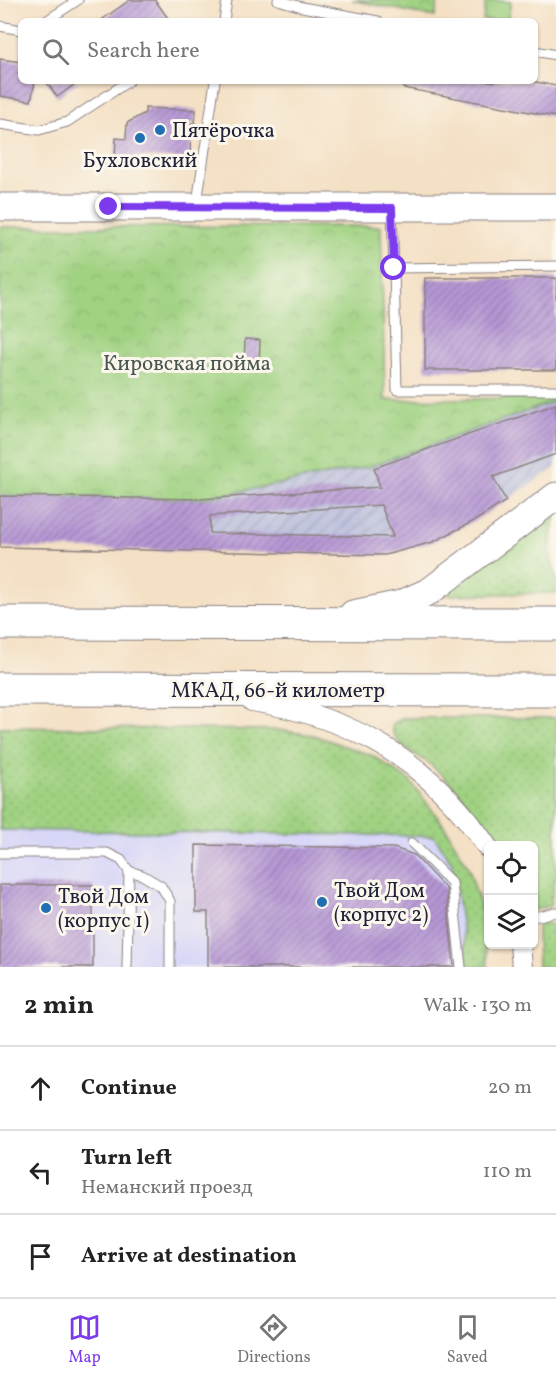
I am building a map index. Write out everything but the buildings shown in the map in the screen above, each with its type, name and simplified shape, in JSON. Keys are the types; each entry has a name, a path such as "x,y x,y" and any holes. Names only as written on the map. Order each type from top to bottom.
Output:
{"highway":[{"path":"0,623 556,624"},
{"name":"МКАД, 66-й километр","path":"0,689 556,690"}],"street":[{"path":"0,207 556,207"},
{"path":"248,623 366,612 400,604 430,591 556,496"},
{"path":"182,689 302,712 333,722 385,746 422,772 441,789 462,811 484,841"},
{"path":"520,949 522,967"}],"lane":[{"path":"51,18 78,0"},
{"path":"222,18 227,0"},
{"path":"278,0 302,3 365,18"},
{"path":"0,26 18,29"},
{"path":"538,52 556,55"},
{"path":"0,123 39,130 67,122 124,84"},
{"path":"196,208 215,84"},
{"path":"392,208 397,390 556,390"},
{"path":"394,268 556,266"},
{"path":"412,843 452,883 461,967"},
{"path":"0,853 107,852 121,860 129,871 142,875 161,886 170,901 170,967"},
{"path":"127,967 129,871"},
{"path":"538,916 556,912"}],"shaded area":[{"path":"556,401 556,467 506,501 415,547 385,555 0,547 0,496 368,467"},
{"path":"445,827 468,866 482,911 484,949 486,949 488,967 0,967 0,830 434,836"}],"green space":[{"path":"352,0 438,0 435,17"},
{"path":"486,0 511,2 508,18 483,18"},
{"name":"Кировская пойма","path":"381,226 385,400 536,398 556,399 556,401 368,467 200,499 0,496 0,227"},
{"path":"556,508 550,550 556,579 556,593 441,595"},
{"path":"404,718 556,718 556,876 550,906 538,909 538,841 497,841 450,783 431,765 400,743 395,737 392,724"},
{"path":"0,727 278,730 313,735 373,756 410,781 445,827 468,866 482,911 484,949 486,949 488,967 468,967 452,863 434,836 0,830"},
{"path":"543,922 551,924 554,967 538,967 538,925"}],"place":[{"name":"Пятёрочка","path":"160,130"},
{"name":"Бухловский","path":"140,138"},
{"name":"Твой Дом (корпус 2)","path":"322,902"},
{"name":"Твой Дом (корпус 1)","path":"46,908"}],"route":[{"path":"109,207 392,208 394,268"}]}
